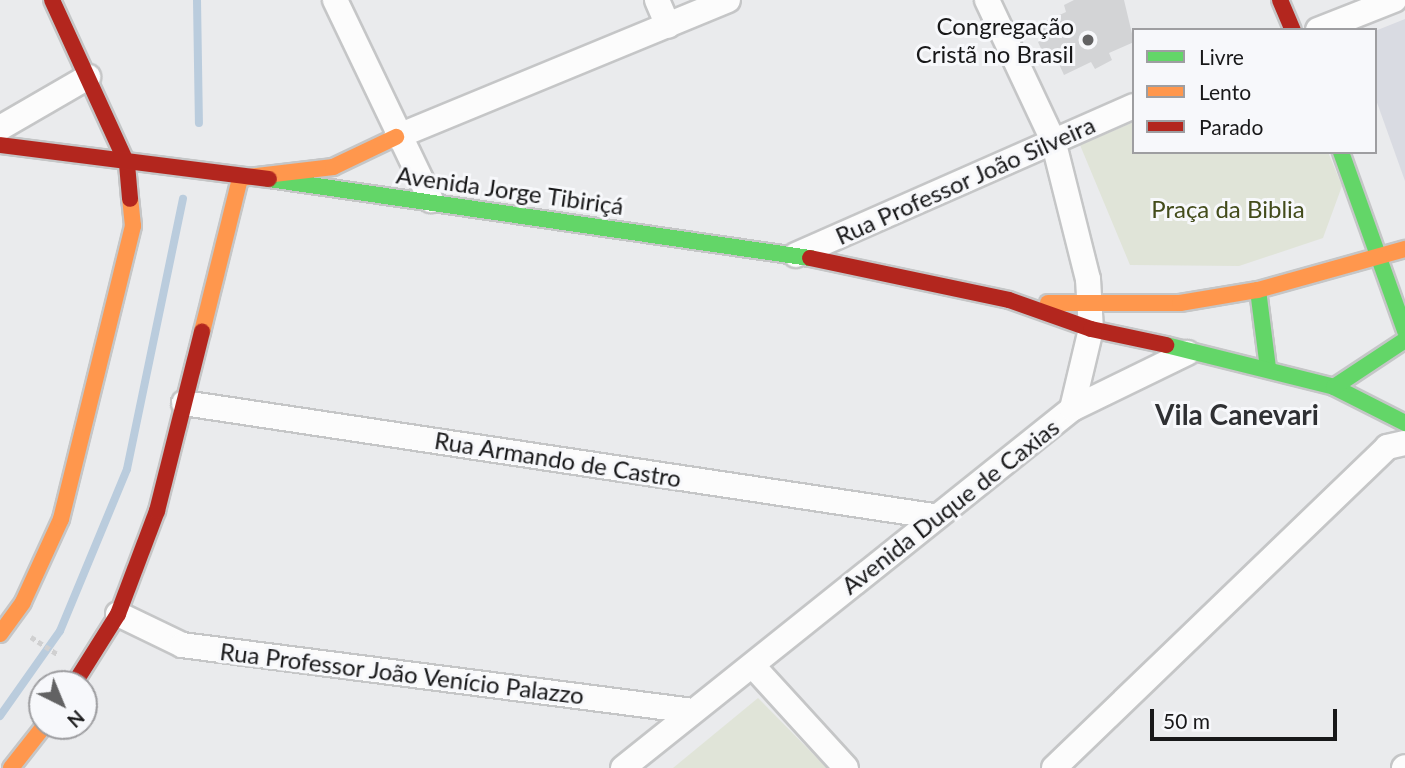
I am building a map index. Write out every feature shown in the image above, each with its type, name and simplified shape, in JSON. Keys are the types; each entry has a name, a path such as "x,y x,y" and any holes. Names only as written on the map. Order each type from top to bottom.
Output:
{"street":[{"path":"0,634 23,602 61,519 133,226 127,164 52,0"},
{"path":"335,0 396,137 431,200"},
{"path":"657,0 668,26"},
{"path":"83,670 118,614 157,511 240,178 333,167 396,137 728,0"},
{"name":"Avenida Duque de Caxias","path":"623,768 692,711 753,666 933,516 1072,409 1091,317 1053,140 988,0"},
{"path":"1280,0 1292,28"},
{"path":"1323,28 1394,0"},
{"path":"0,128 88,77"},
{"name":"Rua Professor João Silveira","path":"796,255 1132,107"},
{"name":"Avenida Jorge Tibiriçá","path":"0,145 127,164 431,200 796,255 1009,300"},
{"path":"1342,154 1381,256 1405,331"},
{"path":"1009,300 1091,317 1258,290 1405,249"},
{"path":"1258,290 1268,368"},
{"path":"1009,300 1091,317 1187,353 1268,368 1334,387 1405,422"},
{"path":"1334,387 1405,340"},
{"path":"1072,409 1187,353"},
{"name":"Rua Armando de Castro","path":"184,403 933,516"},
{"path":"1054,768 1387,447 1405,443"},
{"name":"Rua Professor João Venício Palazzo","path":"118,614 183,645 692,711"},
{"path":"753,666 846,768"},
{"path":"11,768 33,740"}],"path":[{"path":"29,635 71,662"}],"shaded area":[{"path":"1405,19 1405,181 1377,103 1377,30"}],"green space":[{"name":"Praça da Biblia","path":"1132,123 1132,154 1329,154 1342,186 1323,238 1239,266 1130,265 1080,145"},
{"path":"758,698 827,768 673,768"}],"building":[{"name":"Congregação Cristã no Brasil","path":"1074,0 1124,0 1132,43 1109,53 1112,60 1095,69 1091,62 1064,75 1058,62 1049,66 1038,42 1047,38 1040,24 1066,12 1064,5"}],"waterway":[{"path":"197,0 199,123"},
{"path":"0,716 60,631 127,469 183,199"}],"traffic: fast":[{"path":"1342,154 1405,331"},
{"path":"269,179 810,258"},
{"path":"1258,290 1268,368"},
{"path":"1334,387 1405,340"},
{"path":"1166,345 1334,387 1405,423"}],"traffic: slow":[{"path":"202,332 240,178 333,167 396,137"},
{"path":"0,634 23,602 61,519 133,226 130,199"},
{"path":"1048,303 1180,303 1258,290 1405,249"},
{"path":"11,768 33,740"}],"traffic: jam":[{"path":"52,0 127,164 130,199"},
{"path":"1280,0 1292,28"},
{"path":"0,145 269,179"},
{"path":"810,258 1009,300 1091,329 1166,345"},
{"path":"83,670 118,614 157,511 202,332"}],"place":[{"name":"Congregação Cristã no Brasil","path":"1088,40"}],"district":[{"name":"Vila Canevari","path":"1237,414"}]}
